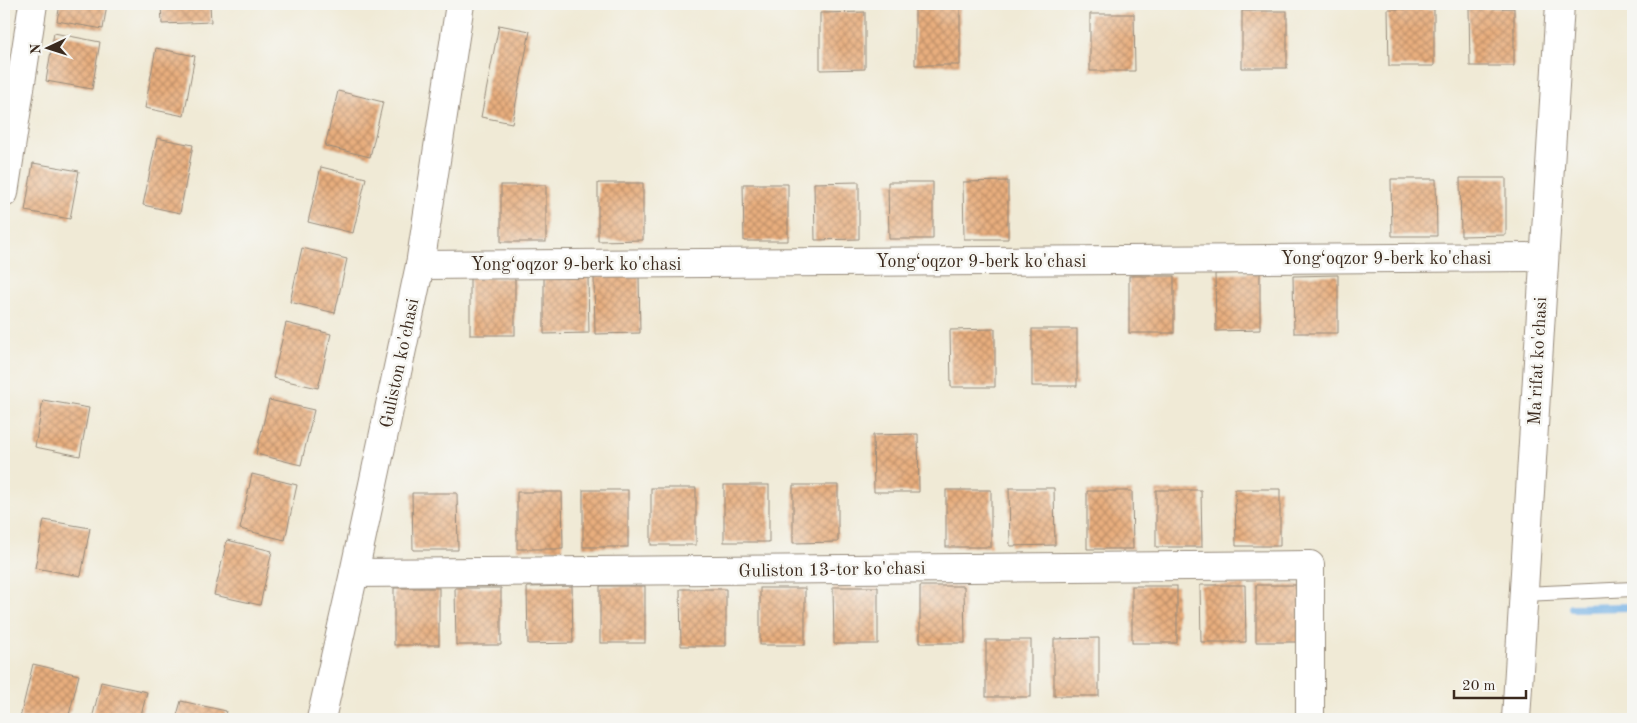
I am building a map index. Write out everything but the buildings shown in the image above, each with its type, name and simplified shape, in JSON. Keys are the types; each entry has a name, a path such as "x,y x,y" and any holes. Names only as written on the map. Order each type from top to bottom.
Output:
{"street":[{"path":"4,193 9,124 33,4"},
{"name":"Guliston ko'chasi","path":"321,719 420,265 460,4"},
{"name":"Ma'rifat ko'chasi","path":"1516,719 1560,4"},
{"name":"Yong‘oqzor 9-berk ko'chasi","path":"420,265 1543,256"},
{"name":"Guliston 13-tor ko'chasi","path":"354,573 1310,565 1310,719"}],"lane":[{"path":"1524,594 1633,589"}],"waterway":[{"path":"1572,608 1633,607"}]}
